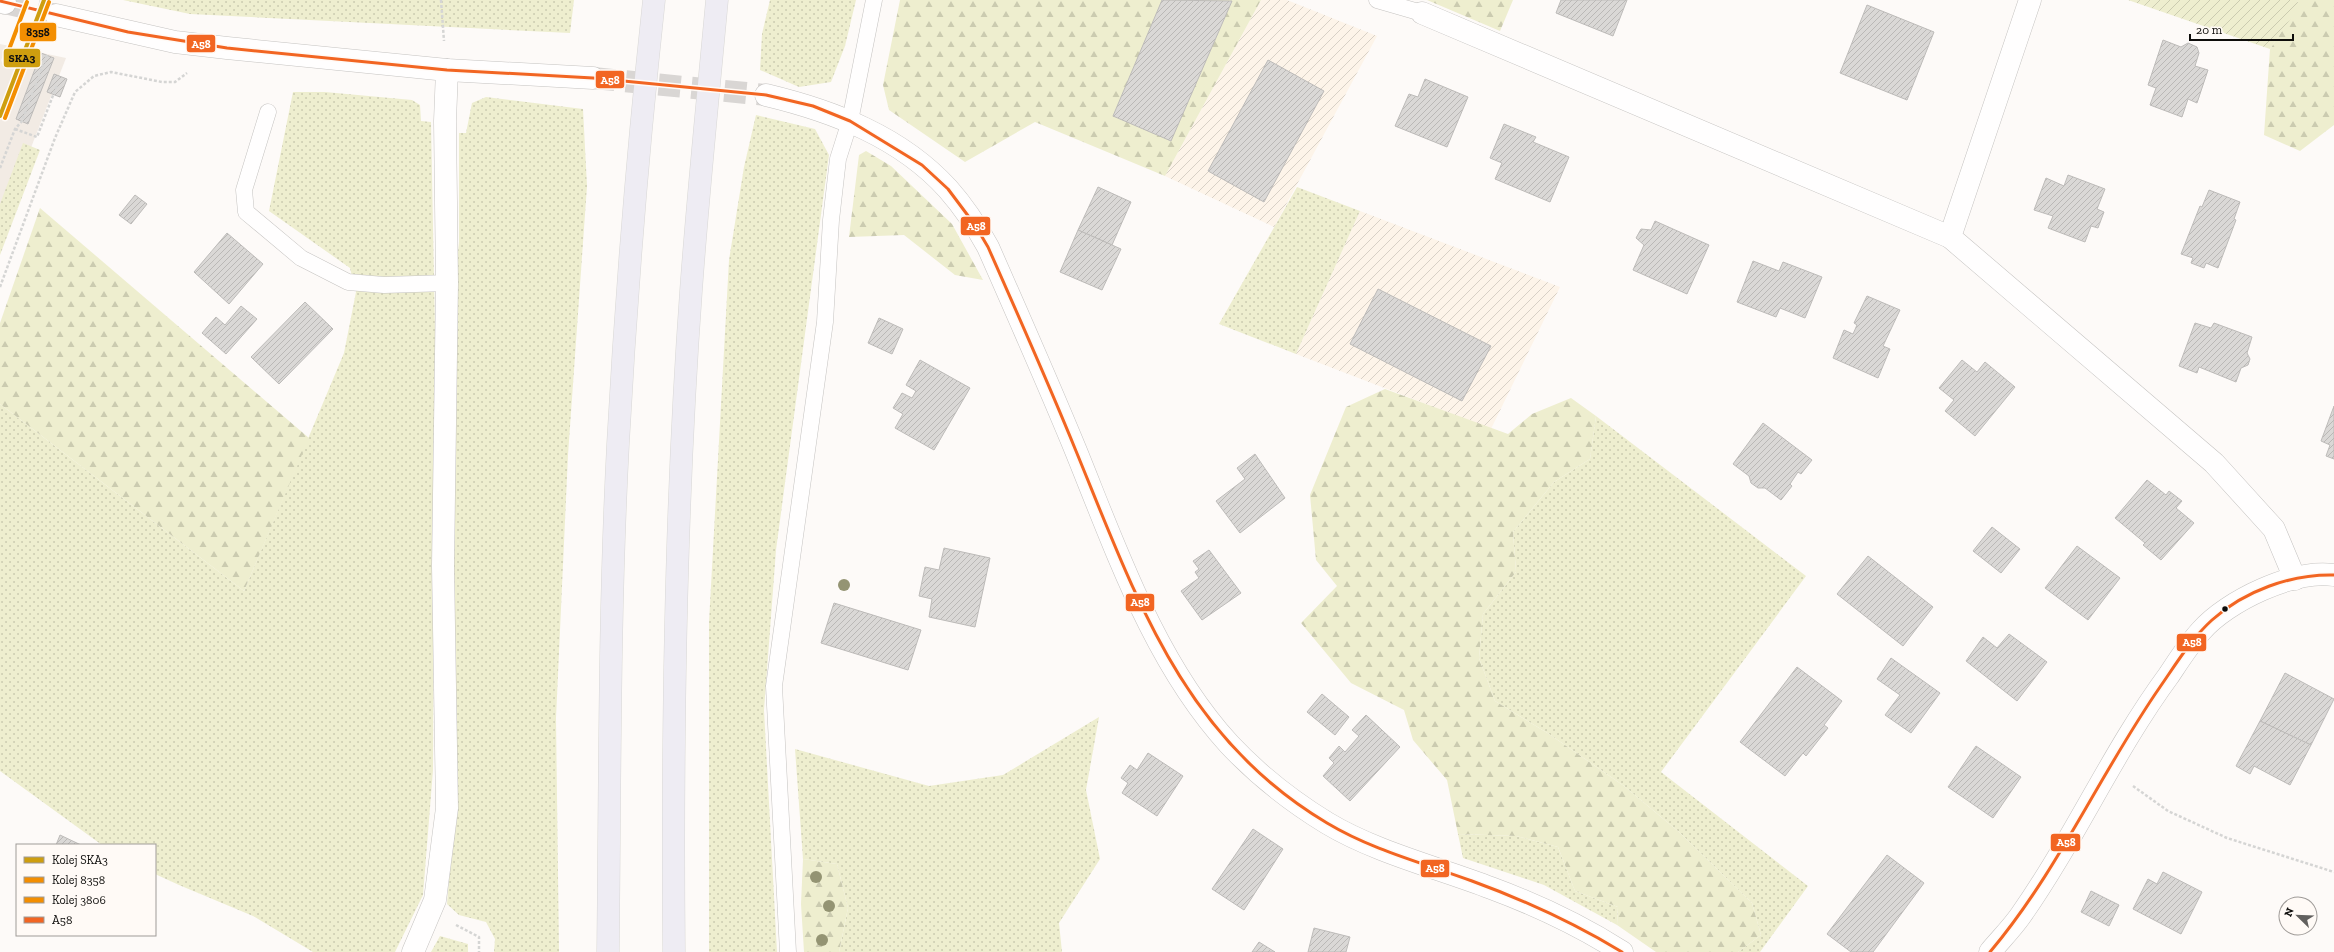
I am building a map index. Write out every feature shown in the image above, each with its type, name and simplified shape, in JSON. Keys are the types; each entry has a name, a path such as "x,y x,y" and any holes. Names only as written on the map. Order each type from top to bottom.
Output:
{"highway":[{"path":"608,952 612,607 618,445 638,154 654,0"},
{"path":"674,952 672,778 682,449 691,291 717,0"}],"street":[{"path":"1950,237 2030,0"},
{"path":"1422,13 1950,237 2214,463 2274,529 2295,579"},
{"path":"56,15 175,42 446,70 593,78"},
{"path":"413,952 434,900 447,808 443,566 447,283 445,120 446,70"},
{"path":"766,95 813,106 850,121 902,151 922,165 948,189 975,225 994,260 1112,539 1155,634 1185,687 1228,744 1256,771 1284,794 1329,824 1420,864 1491,888 1530,904 1569,922 1622,952"},
{"path":"1990,952 2020,916 2040,886 2145,707 2201,630 2223,611 2247,598 2295,579 2322,573 2334,575"}],"lane":[{"path":"788,952 774,686 825,322 831,220 838,159 850,121 874,0"},
{"path":"1377,0 1422,13"},
{"path":"268,112 244,190 246,212 301,258 348,282 384,284 447,283"}],"path":[{"path":"440,0 446,70"},
{"path":"0,168 15,129 22,121 47,56"},
{"path":"0,288 55,138 76,92 94,76 111,72 162,82 175,82 190,70"},
{"path":"15,129 37,137 57,85"},
{"path":"2109,768 2168,811 2228,838 2334,872"},
{"path":"430,912 479,937 479,952"}],"shaded area":[{"path":"1261,0 1287,0 1377,36 1274,227 1165,176"},
{"path":"0,44 66,58 0,227"},
{"path":"1360,211 1560,287 1491,429 1296,354"}],"green space":[{"path":"123,0 574,0 570,33 190,14"},
{"path":"770,0 856,0 845,46 831,82 799,87 760,70 762,34"},
{"path":"900,0 1261,0 1165,176 1035,122 965,162 889,110 883,85"},
{"path":"1427,0 1513,0 1500,31"},
{"path":"2128,0 2297,0 2299,6 2270,49"},
{"path":"2297,0 2334,0 2334,125 2300,151 2264,135 2270,49 2298,6"},
{"path":"293,92 325,92 412,100 420,105 421,121 431,122 435,332 433,770 423,895 395,952 313,952 253,916 156,874 156,844 101,844 0,771 0,404 244,591 344,353 356,292 350,268 269,211"},
{"path":"486,97 583,109 587,186 568,455 556,718 559,952 494,952 495,939 486,922 459,915 447,904 454,816 454,292 459,242 459,133 466,133 472,103"},
{"path":"756,115 815,129 829,155 776,550 764,710 777,952 709,952 709,622 729,260 744,167"},
{"path":"23,143 40,150 0,255 0,204"},
{"path":"866,151 891,166 952,224 983,280 955,275 904,235 849,237 859,155"},
{"path":"1297,187 1360,211 1296,354 1219,324"},
{"path":"40,208 309,438 244,591 0,404 0,323"},
{"path":"1385,389 1508,434 1532,414 1571,398 1596,416 1590,459 1554,482 1513,532 1516,572 1483,614 1479,658 1495,701 1549,734 1624,786 1679,832 1752,903 1761,935 1738,952 1656,952 1617,925 1618,907 1575,891 1558,847 1516,836 1458,834 1447,780 1413,740 1404,710 1351,683 1301,623 1337,586 1316,560 1310,495 1346,407"},
{"path":"1596,416 1806,576 1661,772 1808,886 1760,952 1738,952 1761,935 1752,903 1679,832 1624,786 1549,734 1495,701 1479,658 1483,614 1516,572 1513,532 1554,482 1590,459"},
{"path":"1099,717 1086,790 1100,859 1059,923 1062,952 839,952 848,908 837,864 803,859 795,749 929,786 1003,775"},
{"path":"1458,834 1516,836 1558,847 1575,891 1618,907 1617,925 1544,885 1463,858"},
{"path":"803,859 837,864 848,908 839,952 804,952 801,904"},
{"path":"440,936 468,944 468,952 431,952"}],"building":[{"path":"1162,0 1232,1 1171,141 1113,116"},
{"path":"1561,0 1627,0 1613,36 1556,13"},
{"path":"1867,5 1934,32 1907,100 1840,73"},
{"path":"2163,40 2181,47 2188,43 2197,47 2199,53 2195,66 2208,70 2197,103 2188,99 2182,117 2150,105 2156,88 2148,85"},
{"path":"41,53 54,58 28,124 16,119"},
{"path":"1268,60 1324,91 1264,202 1208,171"},
{"path":"54,74 67,79 60,97 47,92"},
{"path":"1425,79 1468,97 1447,147 1395,126 1409,94 1418,97"},
{"path":"1504,124 1536,137 1533,142 1569,157 1550,202 1495,179 1502,163 1490,158"},
{"path":"2068,175 2105,189 2097,209 2104,212 2098,228 2091,226 2085,242 2048,228 2053,216 2034,210 2046,178 2064,186"},
{"path":"1098,187 1131,202 1112,245 1078,230"},
{"path":"2209,190 2240,202 2234,219 2236,220 2218,268 2206,263 2204,268 2191,263 2193,258 2181,254 2200,206 2202,207"},
{"path":"135,195 147,204 131,224 119,215"},
{"path":"1655,221 1709,245 1687,294 1633,270 1644,245 1636,238 1641,229 1651,230"},
{"path":"1078,230 1121,249 1102,290 1060,272"},
{"path":"227,233 263,264 229,304 194,272"},
{"path":"1753,261 1779,271 1783,262 1822,277 1805,318 1780,308 1776,317 1737,302"},
{"path":"1378,289 1491,346 1462,401 1350,344"},
{"path":"1867,296 1900,310 1883,346 1890,349 1878,378 1833,358 1844,330 1853,334 1857,325 1854,323"},
{"path":"305,302 333,329 279,384 251,357"},
{"path":"241,306 257,319 226,354 202,333 216,317 225,325"},
{"path":"879,318 903,329 892,354 868,343"},
{"path":"2195,323 2211,328 2214,323 2252,337 2247,353 2250,359 2248,365 2241,368 2236,382 2199,367 2197,373 2179,366"},
{"path":"920,360 970,388 934,450 895,428 903,414 893,408 902,393 912,398 916,391 906,385"},
{"path":"1962,360 1977,372 1985,362 2015,387 1975,436 1945,411 1954,400 1939,388"},
{"path":"2334,406 2334,459 2326,456 2330,445 2321,441"},
{"path":"1763,423 1812,460 1801,474 1798,472 1790,484 1792,486 1781,500 1765,488 1758,488 1751,483 1749,476 1733,464"},
{"path":"1255,454 1285,498 1240,533 1216,501 1245,479 1237,468"},
{"path":"2147,480 2166,495 2169,491 2182,501 2176,508 2194,523 2161,560 2143,545 2145,543 2115,518"},
{"path":"1992,527 2020,549 2001,573 1973,551"},
{"path":"2077,546 2120,578 2088,620 2045,588"},
{"path":"944,548 990,558 975,627 929,617 932,599 919,596 925,567 939,570"},
{"path":"1209,550 1241,593 1202,620 1181,591 1199,578 1195,572 1199,569 1193,561"},
{"path":"1868,556 1933,607 1903,646 1837,594"},
{"path":"834,603 921,630 908,670 821,643"},
{"path":"2009,634 2047,662 2017,701 1966,661 1983,637 1997,648"},
{"path":"1891,658 1940,693 1911,733 1885,715 1900,695 1877,679"},
{"path":"1797,667 1842,701 1824,725 1828,728 1806,756 1803,753 1785,776 1740,742"},
{"path":"2285,673 2334,699 2311,745 2260,721"},
{"path":"1322,694 1349,717 1335,735 1307,712"},
{"path":"1366,715 1400,747 1350,801 1323,776 1334,763 1329,758 1339,746 1345,752 1359,736 1352,730"},
{"path":"2260,721 2311,745 2290,785 2254,766 2250,774 2236,766"},
{"path":"1976,746 2021,777 1993,818 1948,787"},
{"path":"1148,753 1183,776 1157,816 1122,793 1128,783 1121,778 1130,765 1137,770"},
{"path":"1253,829 1283,849 1244,910 1212,889"},
{"path":"60,835 79,844 56,844"},
{"path":"1887,855 1924,883 1873,952 1851,952 1827,934"},
{"path":"2163,872 2202,892 2181,934 2133,909 2148,879 2157,884"},
{"path":"2091,891 2119,905 2109,926 2081,912"},
{"path":"1314,928 1350,937 1346,952 1308,952"},
{"path":"1259,942 1275,952 1252,952"}],"tunnel":[{"path":"5,3 56,15"},
{"path":"593,78 766,95"}],"rail line":[{"name":"SKA3","path":"0,116 44,0"},
{"name":"3806","path":"5,60 27,2"},
{"name":"8358","path":"5,118 49,2"}],"transit line":[{"name":"A58","path":"0,1 128,32 227,48 447,70 593,78 766,95 813,106 850,121 922,165 948,189 975,225 988,247 1022,323 1120,559 1144,610 1170,660 1200,706 1235,750 1277,789 1344,833 1398,855 1472,881 1530,904 1586,931 1622,952"},
{"name":"A58","path":"1990,952 2015,921 2037,888 2138,720 2184,652 2204,627 2239,601 2269,586 2285,581 2318,575 2334,575"}]}
